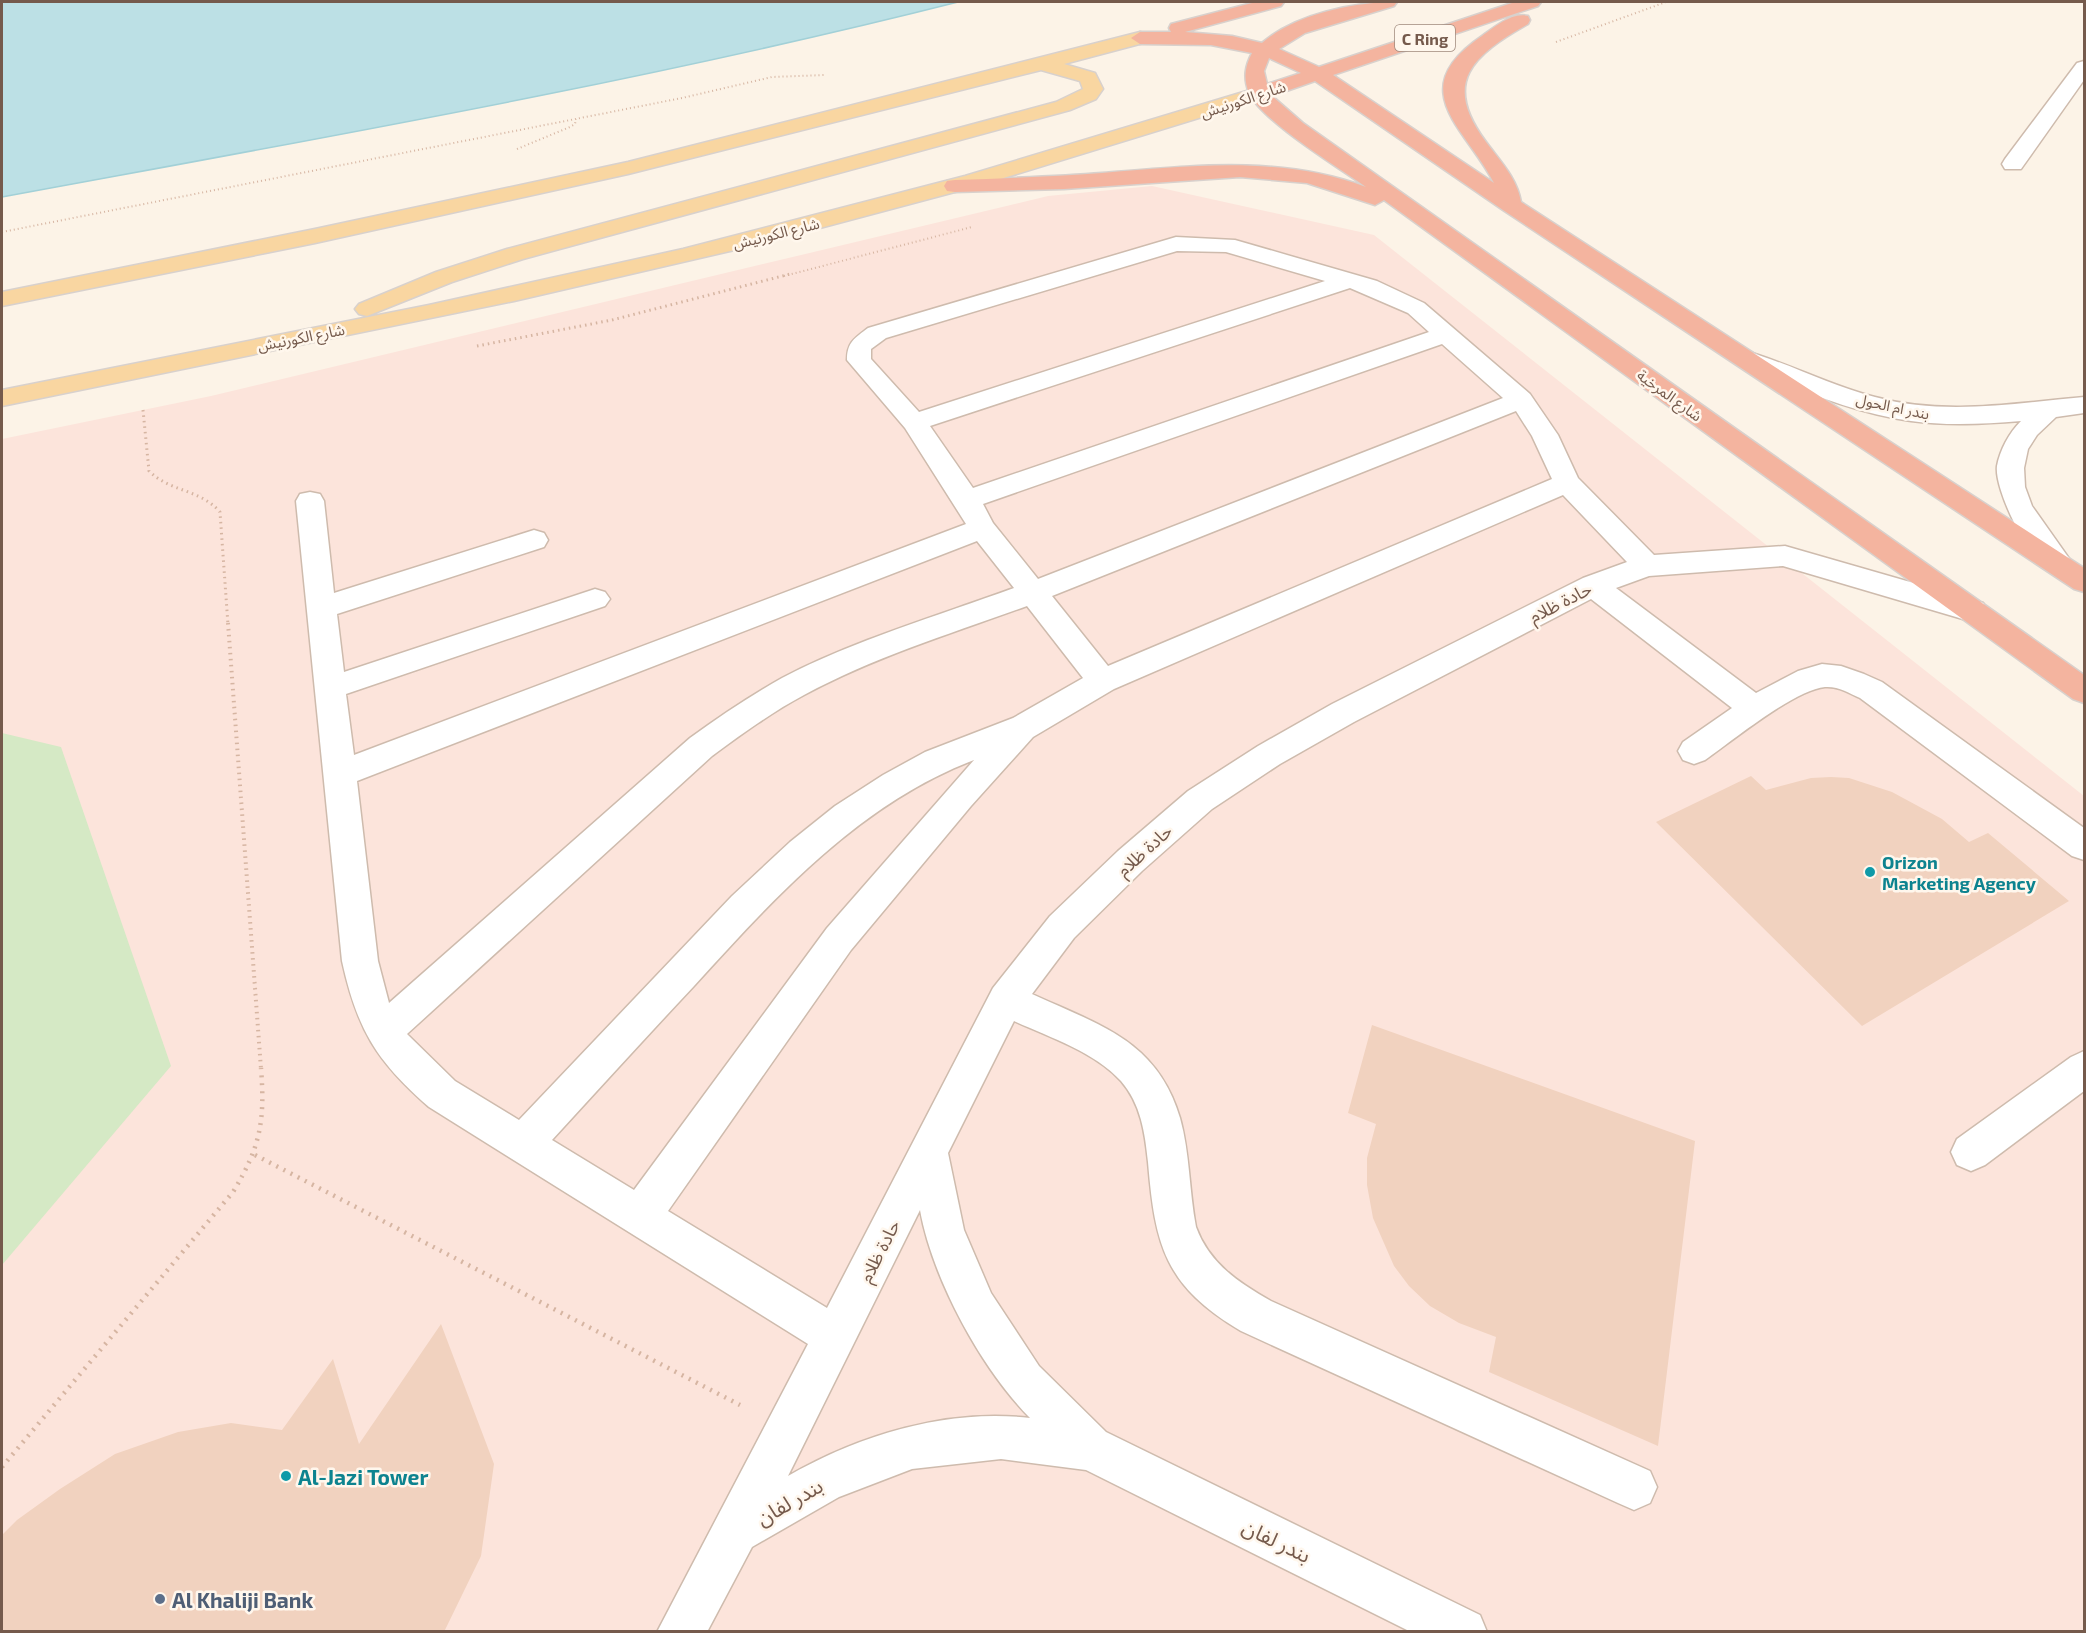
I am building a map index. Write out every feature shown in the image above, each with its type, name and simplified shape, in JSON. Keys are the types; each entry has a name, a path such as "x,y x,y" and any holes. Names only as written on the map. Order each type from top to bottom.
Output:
{"highway":[{"path":"1140,38 1275,2"},
{"path":"1260,93 1254,77 1255,67 1265,48 1294,30 1388,2"},
{"name":"شارع الكورنيش","path":"1260,93 1532,2"},
{"path":"1510,205 1509,189 1468,132 1452,95 1458,69 1470,54 1499,32 1553,2"},
{"path":"1140,38 1214,38 1265,48 1318,74 1510,205 2085,582"},
{"name":"شارع المرخية","path":"1260,93 1296,127 2085,691"},
{"path":"955,186 1100,180 1232,169 1279,171 1324,179 1416,213"}],"main road":[{"path":"2,299 410,216 630,167 1140,38"},
{"path":"319,333 393,297 444,277 515,254 1063,106 1089,96 1094,89 1088,77 1040,64"},
{"name":"شارع الكورنيش","path":"2,398 683,256 955,186 1128,136 1260,93"}],"street":[{"path":"2013,164 2085,67"},
{"path":"1103,681 1031,593 982,528 967,500 914,422 859,360 859,347 877,333 1184,243 1227,245 1348,281 1402,301 1447,334 1521,400 1545,435 1567,483 1647,566"},
{"path":"914,422 1348,281"},
{"path":"967,500 1447,334"},
{"name":"بندر ام الحول","path":"1745,359 1832,391 1909,412 1979,416 2085,405"},
{"path":"382,1032 658,783 746,714 794,686 844,662 1031,593 1521,400"},
{"path":"2048,410 2028,425 2019,440 2012,456 2010,480 2014,496 2030,528 2059,564"},
{"path":"523,1144 744,907 802,852 847,816 894,784 936,761 1024,727 1103,681 1567,483"},
{"path":"310,501 360,961 368,999 382,1032 408,1066 442,1094 836,1337"},
{"path":"340,774 982,528"},
{"path":"321,608 534,540"},
{"name":"حادة ظلام","path":"681,1632 836,1337 1006,1000 1062,927 1130,861 1200,800 1269,755 1343,713 1593,585 1647,566 1785,556 1815,567 1972,611"},
{"path":"1593,585 1755,709"},
{"path":"330,688 595,599"},
{"path":"1694,751 1755,709 1808,680 1823,676 1839,677 1871,690 2085,846"},
{"path":"640,1216 839,939 952,805 1024,727"},
{"path":"1006,1000 1102,1047 1133,1068 1140,1077 1154,1096 1164,1126 1173,1220 1183,1249 1200,1276 1227,1299 1257,1316 1634,1487"},
{"path":"1971,1152 2085,1069"},
{"name":"بندر لفان","path":"930,1153 944,1232 976,1308 1024,1382 1090,1448 1463,1632"},
{"name":"بندر لفان","path":"736,1531 826,1479 912,1447 1001,1437 1090,1448"}],"path":[{"path":"1555,43 1666,2"},
{"path":"2,232 576,119 758,79 832,75"},
{"path":"2,1467 225,1203 243,1178 255,1155 261,1132 264,1108 220,512 204,495 177,489 155,478 149,471 143,406"},
{"path":"255,1155 788,1430"}],"shaded area":[{"path":"1152,186 1374,235 2084,796 2084,1631 2,1632 2,439 211,396 1048,196"}],"green space":[{"path":"2,733 61,747 171,1066 2,1265"}],"water":[{"path":"2,2 958,2 720,58 601,83 2,197"}],"building":[{"name":"Orizon Marketing Agency","path":"1751,776 1766,790 1811,778 1831,777 1849,778 1892,792 1942,819 1969,842 1988,833 2069,901 1862,1026 1656,822"},
{"path":"1372,1025 1695,1141 1658,1446 1489,1372 1496,1337 1459,1323 1430,1306 1409,1286 1394,1266 1373,1218 1367,1185 1367,1158 1376,1124 1348,1113"},
{"name":"Al-Jazi Tower","path":"441,1324 494,1464 481,1556 444,1632 2,1632 2,1535 17,1520 60,1489 115,1454 178,1432 231,1423 282,1430 333,1359 359,1444"}],"place":[{"name":"Orizon Marketing Agency","path":"1870,872"},
{"name":"Al-Jazi Tower","path":"286,1476"},
{"name":"Al Khaliji Bank","path":"160,1599"}]}
